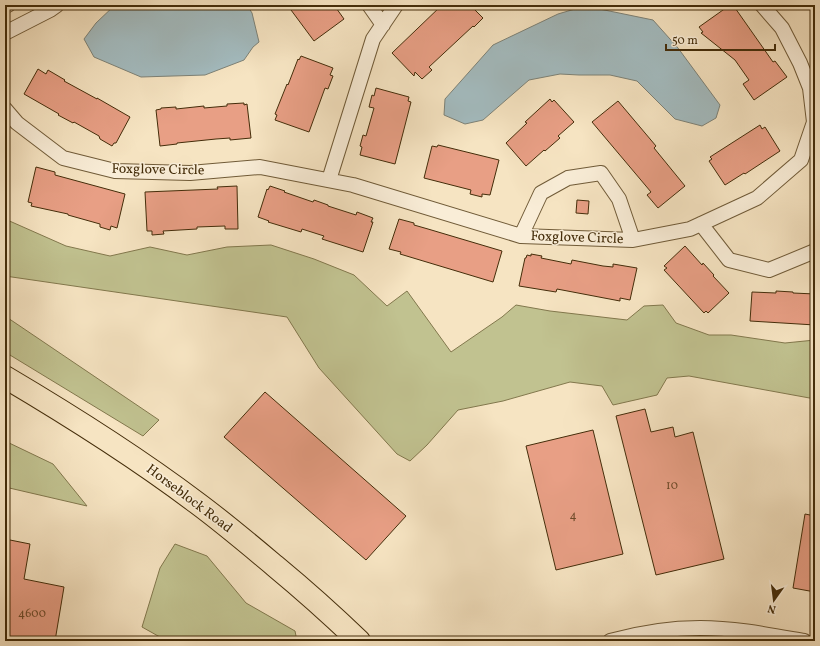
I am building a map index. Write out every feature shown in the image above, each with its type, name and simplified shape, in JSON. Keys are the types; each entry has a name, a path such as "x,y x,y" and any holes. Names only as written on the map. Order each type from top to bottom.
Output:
{"main road":[{"name":"Horseblock Road","path":"5,377 92,430 198,504 285,575 359,641"}],"street":[{"path":"5,33 57,5"},
{"path":"369,5 383,25"},
{"path":"329,180 373,39 396,5"},
{"name":"Foxglove Circle","path":"5,109 16,123 63,158 116,171 190,173 260,167 353,185 521,236 633,240 690,229 757,198 800,160 812,136 814,122 810,88 800,63 782,28 762,5"},
{"name":"Foxglove Circle","path":"521,236 541,193 568,178 601,174 619,199 633,240"},
{"path":"701,224 729,260 769,270 815,251"},
{"path":"610,641 653,631 700,628 725,629 804,641"}],"green space":[{"path":"5,219 66,246 110,256 150,247 187,255 227,247 271,245 314,259 354,275 387,306 407,291 451,352 502,317 516,305 550,311 627,320 644,306 663,305 676,323 709,335 731,335 785,343 815,340 815,399 689,376 667,378 657,395 613,405 602,386 570,382 503,401 458,410 427,445 410,461 397,454 319,368 287,317 5,276"},
{"path":"5,316 159,420 143,436 5,352"},
{"path":"5,441 53,464 87,506 5,487"},
{"path":"175,544 207,556 246,603 295,631 297,641 167,641 142,627 160,568"}],"water":[{"path":"115,5 247,5 252,13 259,42 253,47 244,60 205,75 141,77 94,57 84,39 96,23"},
{"path":"585,6 653,20 678,48 720,105 716,118 702,126 675,119 637,81 610,75 560,74 529,80 483,120 465,124 444,115 445,99 493,45 558,14"}],"building":[{"path":"297,5 334,5 344,19 314,41 291,10"},
{"path":"442,5 470,5 483,18 429,67 432,70 422,79 415,72 414,76 392,53"},
{"path":"730,5 733,5 773,62 775,61 787,77 754,100 743,84 749,80 735,60 701,33 703,32 699,27"},
{"path":"301,56 333,68 330,75 333,76 328,89 325,88 309,132 275,120 277,115 275,114 287,84 288,85 298,59 299,60"},
{"path":"38,69 46,74 48,70 65,80 64,81 130,117 116,143 112,146 100,139 99,136 58,115 59,114 24,94"},
{"path":"376,88 409,97 408,101 411,102 395,164 360,155 362,147 360,146 363,135 366,136 374,108 369,107 372,95 374,96"},
{"path":"550,99 552,102 554,100 574,122 558,136 560,138 526,166 506,143 527,123 525,122"},
{"path":"618,101 656,146 654,148 685,186 658,208 647,195 651,192 592,122"},
{"path":"244,103 244,105 247,104 251,138 230,140 230,138 216,139 160,146 156,110 161,108 176,107 176,109 204,106 204,108"},
{"path":"760,125 762,129 765,127 780,151 725,185 709,161 712,159 710,157"},
{"path":"438,145 499,160 490,195 482,194 482,197 470,194 471,190 424,178 432,146 437,147"},
{"path":"36,167 55,172 55,175 125,194 117,228 111,226 110,230 100,227 100,224 68,214 31,206 32,203 28,202"},
{"path":"237,186 238,229 225,229 225,226 197,227 197,229 163,231 164,234 152,235 152,231 147,231 145,192 218,189 217,187"},
{"path":"270,186 313,202 314,200 356,215 357,212 373,218 363,252 322,239 324,236 302,229 301,232 268,222 269,221 258,217 267,189 268,190"},
{"path":"577,200 589,201 588,214 576,213"},
{"path":"399,219 414,223 414,225 502,251 493,282 400,254 401,252 389,249"},
{"path":"685,246 702,265 703,263 729,293 708,313 706,311 704,313 664,270 667,268 664,266"},
{"path":"531,254 542,256 541,258 571,264 572,260 603,266 613,267 613,264 637,268 630,300 620,298 620,301 557,289 556,292 519,286 525,258 527,255 531,256"},
{"path":"776,291 815,294 815,325 750,321 752,292 776,293"},
{"path":"265,392 406,516 366,560 224,437"},
{"path":"645,409 651,432 673,427 675,437 693,432 724,559 656,575 616,416"},
{"path":"593,430 623,554 556,570 526,446"},
{"path":"805,514 815,516 815,592 793,588"},
{"path":"5,539 30,544 24,579 64,587 55,641 5,641"}]}
